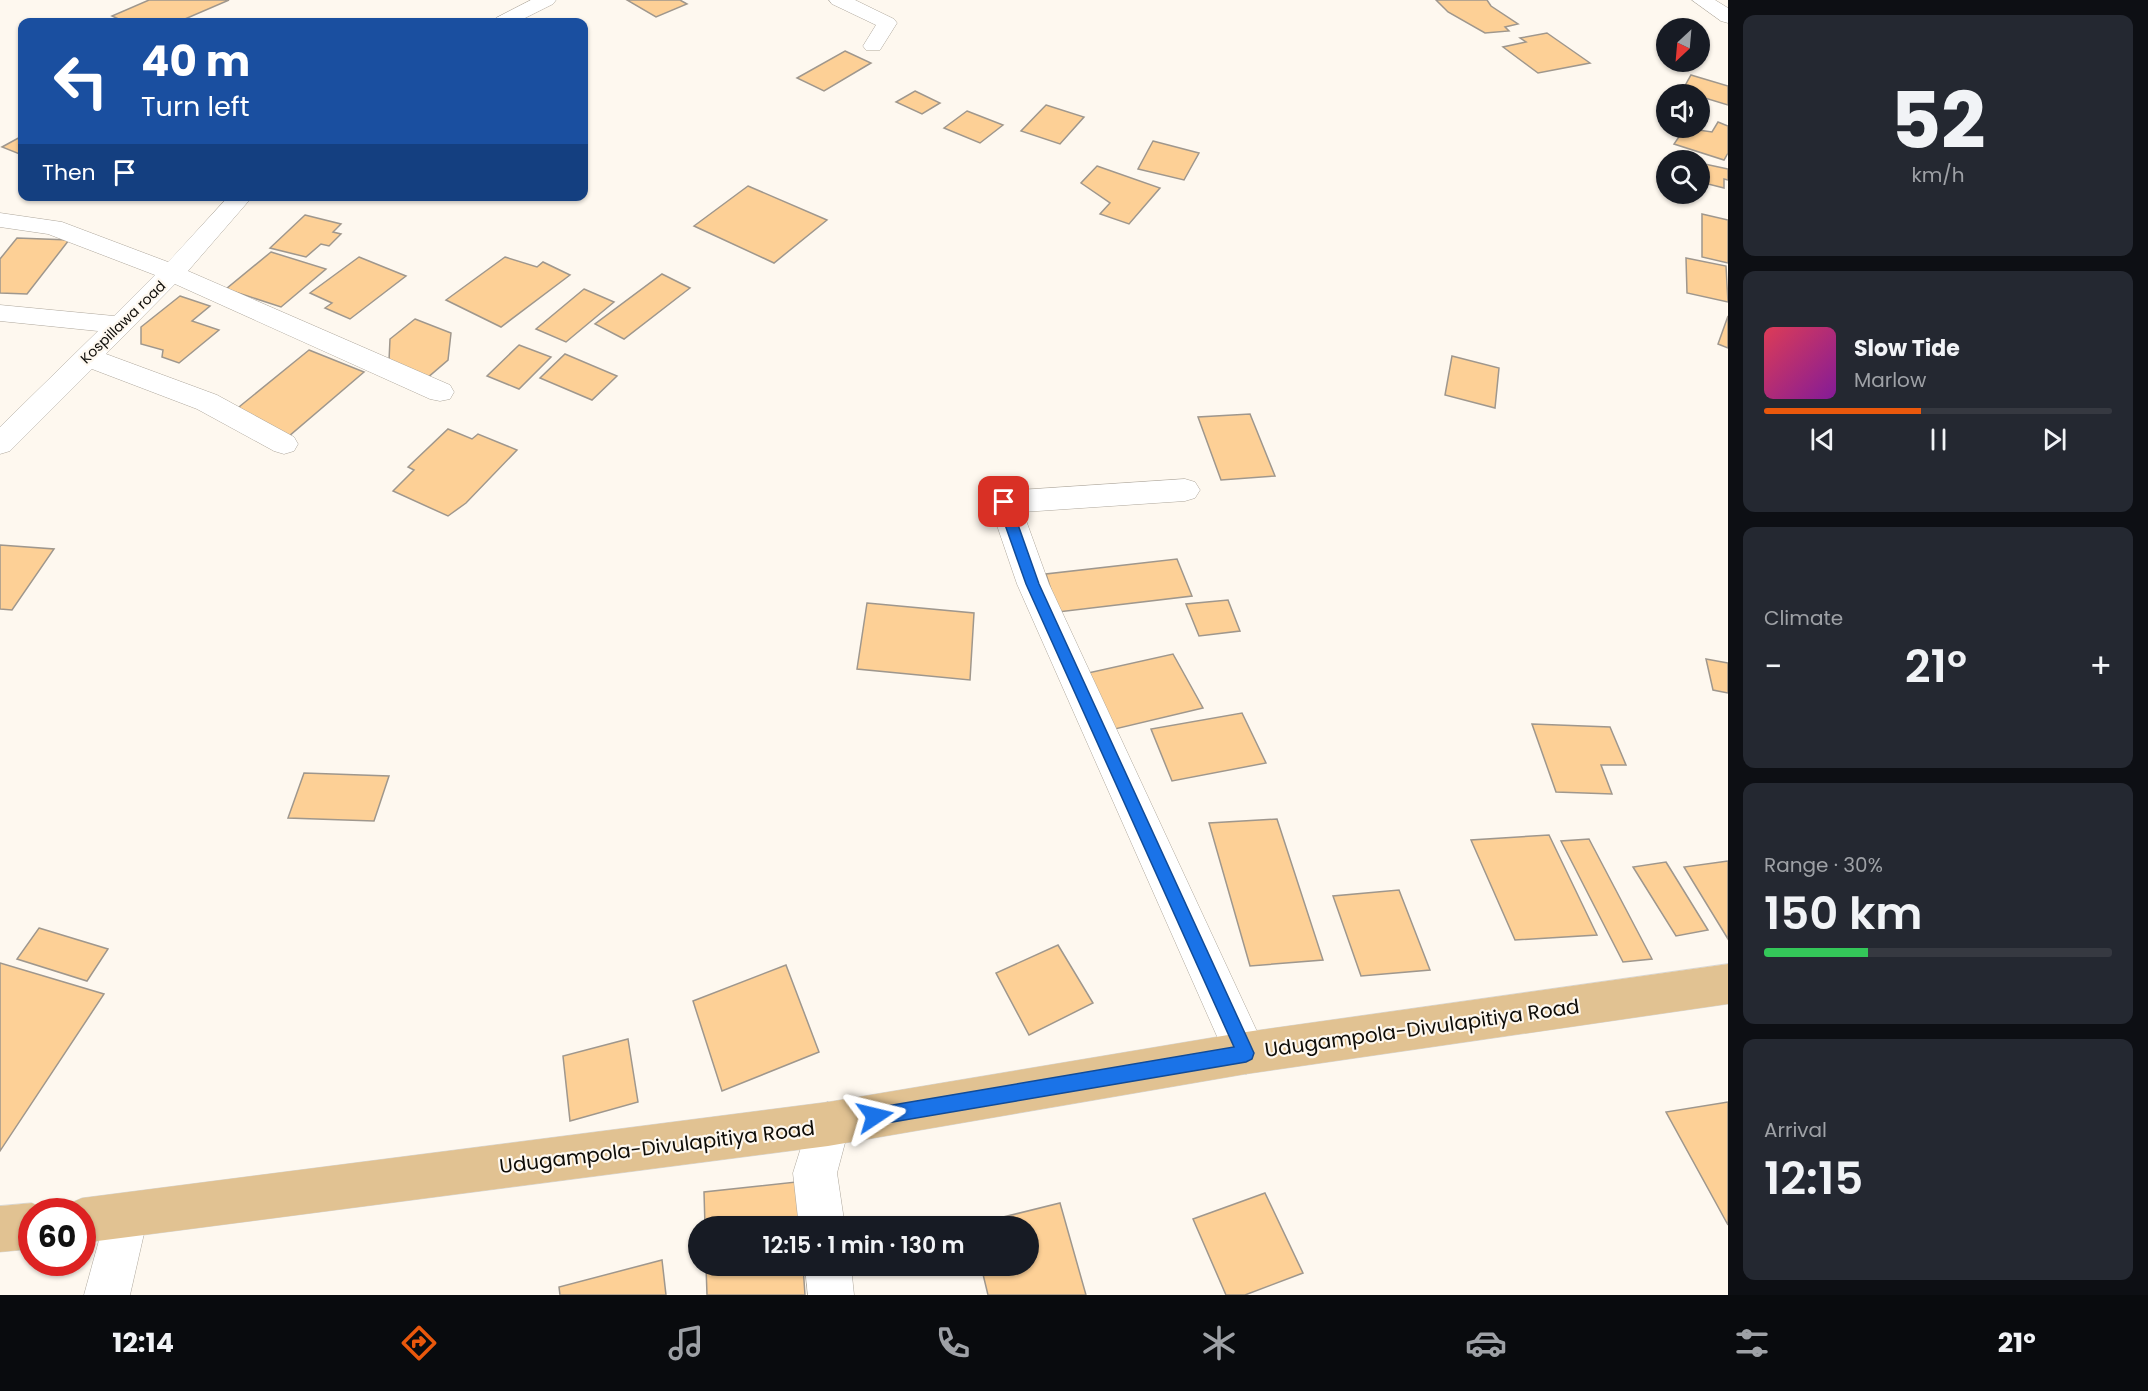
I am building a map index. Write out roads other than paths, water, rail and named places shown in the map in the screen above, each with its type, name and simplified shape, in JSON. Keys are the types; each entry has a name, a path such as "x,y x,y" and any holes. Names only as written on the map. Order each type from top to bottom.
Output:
{"main road":[{"name":"Udugampola-Divulapitiya Road","path":"96,1219 828,1124 1246,1053 1728,984"},
{"path":"0,1228 18,1227"}],"street":[{"path":"511,18 546,0"},
{"path":"838,0 887,23 873,46"},
{"path":"1702,0 1728,17"},
{"name":"Kospillawa road","path":"1,442 172,273 237,201"},
{"path":"0,220 53,228 172,273 440,392"},
{"path":"0,313 119,325"},
{"path":"87,357 207,402 284,444"},
{"path":"1185,490 1004,502 1032,584 1246,1053"},
{"path":"821,1216 815,1173 828,1124"},
{"path":"107,1295 126,1216"},
{"path":"829,1276 831,1295"}]}
